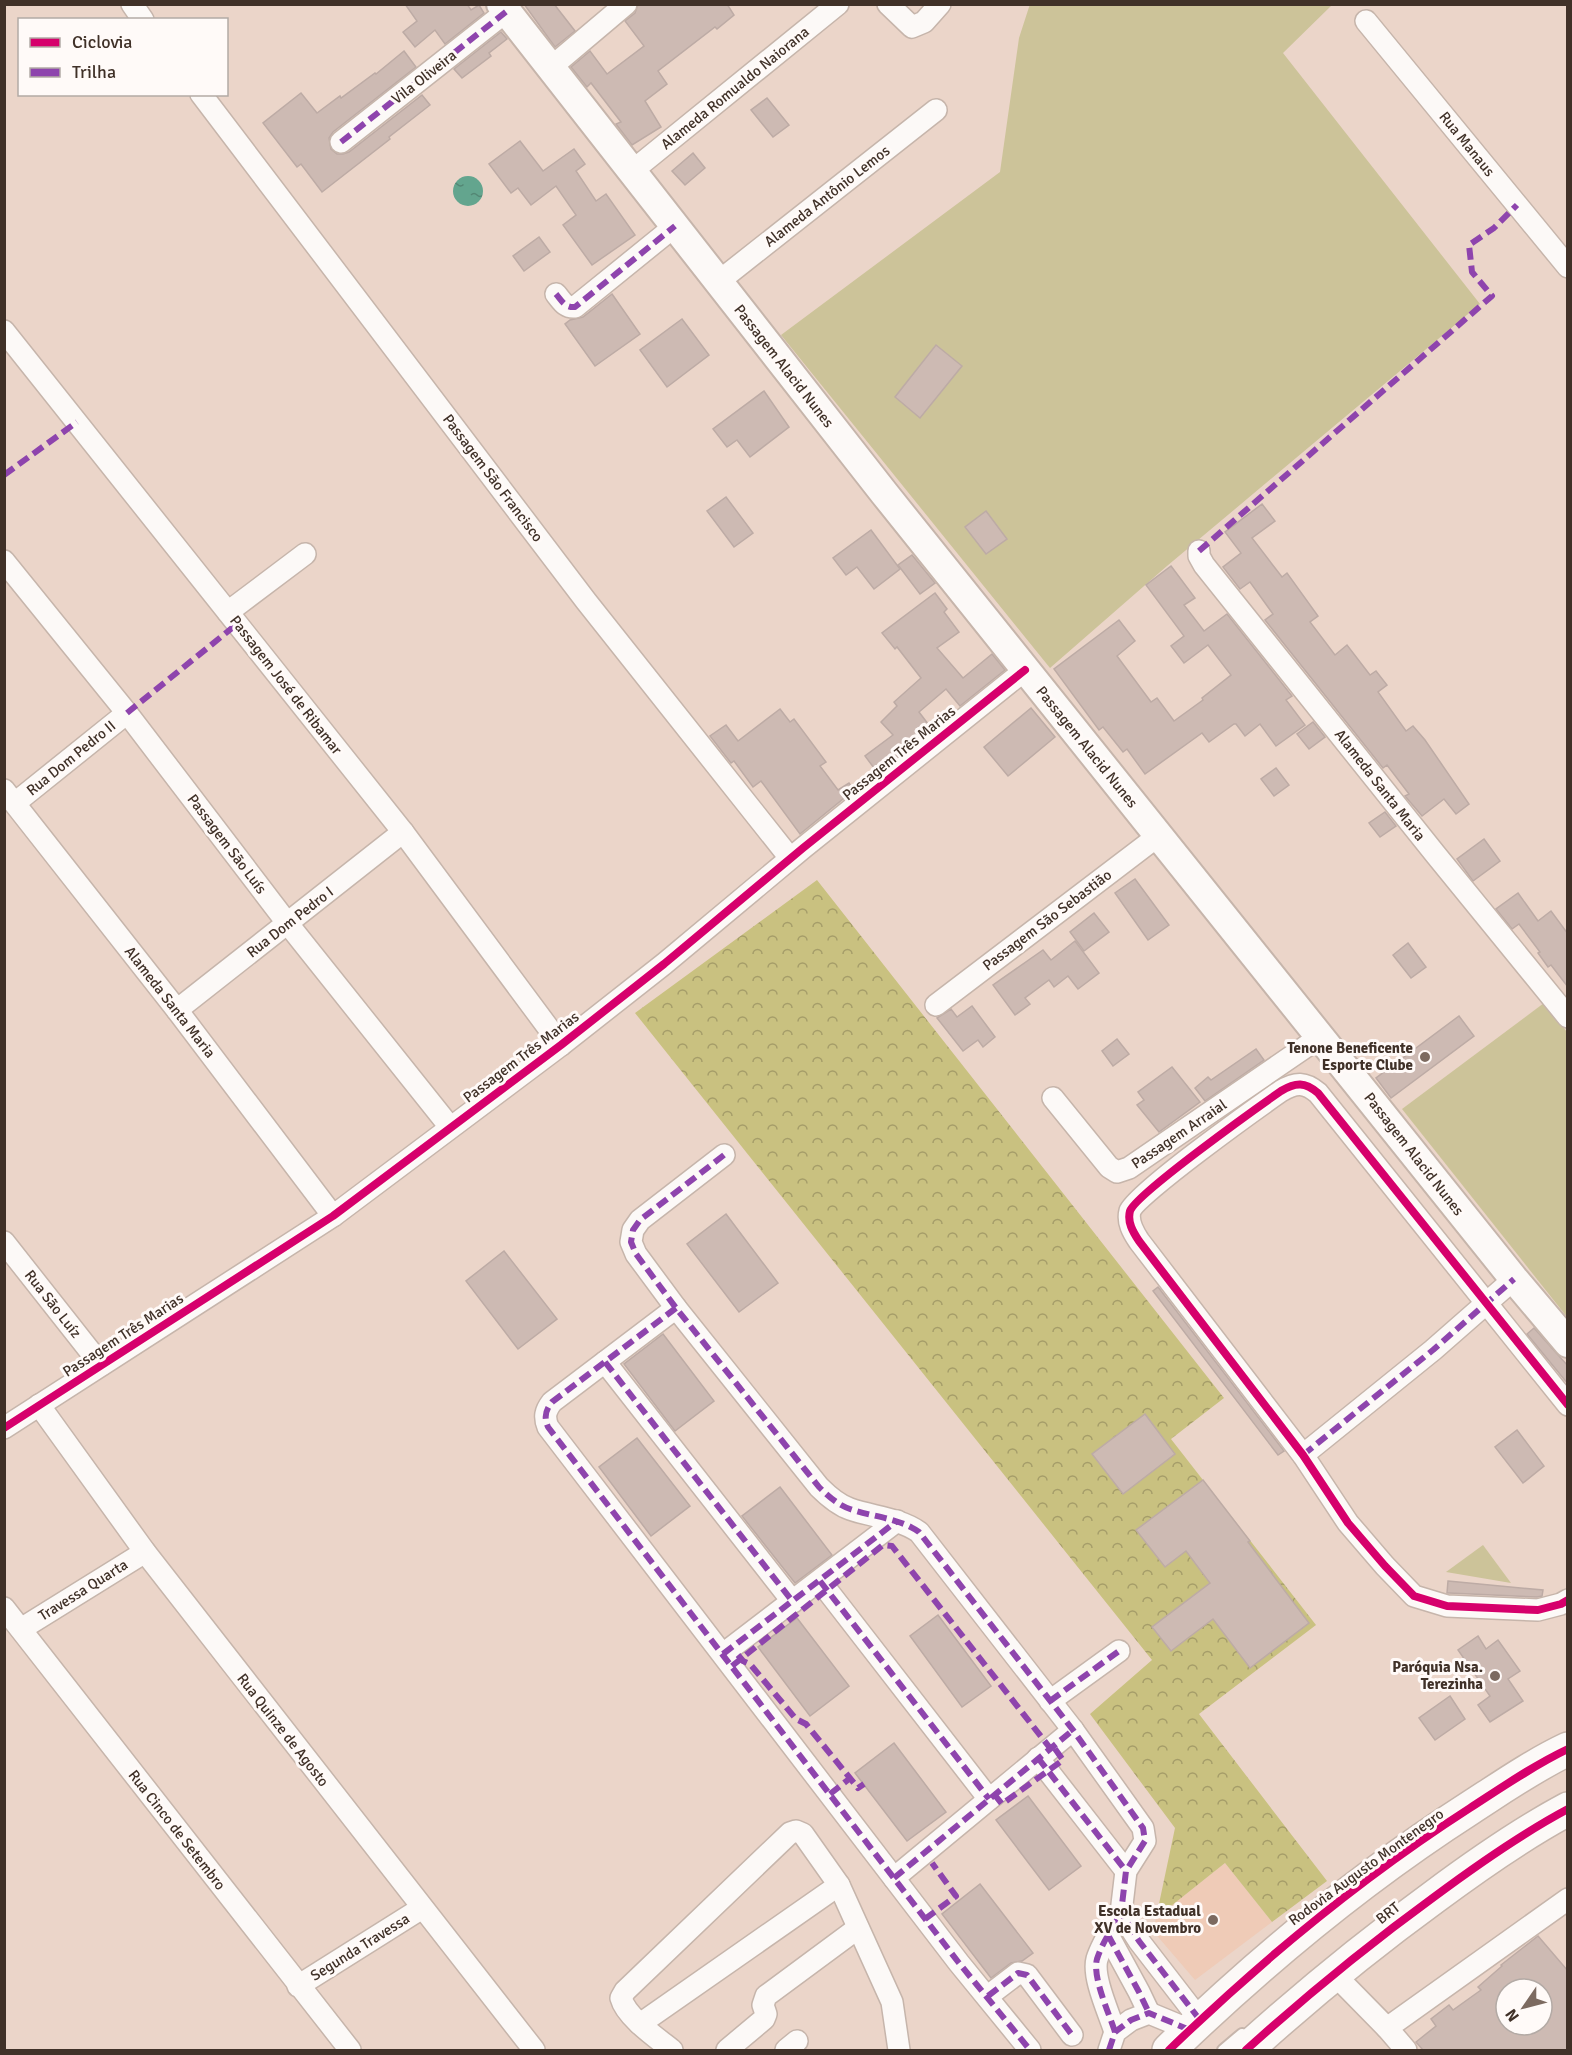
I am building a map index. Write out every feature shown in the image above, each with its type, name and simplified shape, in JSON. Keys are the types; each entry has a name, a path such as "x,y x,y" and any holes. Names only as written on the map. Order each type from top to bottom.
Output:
{"main road":[{"name":"Passagem Alacid Nunes","path":"504,8 549,69 1025,670 1514,1279 1568,1342"},
{"name":"Rodovia Augusto Montenegro","path":"1187,2033 1288,1941 1351,1891 1437,1829 1568,1749"},
{"path":"1247,2039 1475,1866 1564,1818"}],"street":[{"path":"132,4 142,18"},
{"path":"549,69 626,4"},
{"name":"Alameda Romualdo Naiorana","path":"631,172 838,4"},
{"path":"888,4 912,27 924,22 940,4"},
{"name":"Vila Oliveira","path":"340,142 504,8"},
{"name":"Rua Manaus","path":"1366,21 1568,267"},
{"name":"Passagem São Francisco","path":"203,96 579,592 790,858"},
{"name":"Alameda Antônio Lemos","path":"718,282 936,110"},
{"path":"556,294 564,305 569,308 574,307 675,226"},
{"name":"Passagem José de Ribamar","path":"4,331 403,832 561,1045"},
{"name":"Alameda Santa Maria","path":"1199,551 1204,565 1568,1017"},
{"path":"228,612 305,554"},
{"name":"Passagem São Luís","path":"4,561 127,713 288,924 450,1127"},
{"name":"Passagem Três Marias","path":"4,1428 333,1216 561,1045 664,964 790,858 1025,670"},
{"name":"Rua Dom Pedro II","path":"10,796 127,713"},
{"name":"Alameda Santa Maria","path":"10,796 177,1010 333,1216"},
{"name":"Rua Dom Pedro I","path":"177,1010 403,832"},
{"name":"Passagem São Sebastião","path":"936,1005 1158,836"},
{"name":"Passagem Arraial","path":"1053,1098 1109,1167 1117,1172 1129,1168 1320,1036"},
{"path":"1568,1405 1318,1093 1304,1084 1290,1085 1265,1102 1140,1198 1131,1209 1129,1218 1136,1236 1303,1455 1348,1523 1414,1596 1447,1606 1538,1610 1568,1600"},
{"path":"724,1155 640,1220 633,1230 631,1242 636,1254 676,1308 831,1499 848,1508 908,1524 932,1546 1073,1730 1143,1828 1145,1840 1126,1871 1121,1913 1097,1960 1098,1978 1112,2041"},
{"name":"Rua São Luíz","path":"4,1242 101,1365"},
{"path":"1303,1455 1433,1350 1514,1279"},
{"path":"676,1308 552,1402 546,1410 545,1419 548,1427 959,1963 1030,2050"},
{"path":"605,1362 793,1602"},
{"name":"Rua Quinze de Agosto","path":"39,1405 144,1552 534,2050"},
{"path":"723,1654 897,1521"},
{"name":"Travessa Quarta","path":"21,1629 144,1552"},
{"path":"820,1581 989,1799"},
{"name":"Rua Cinco de Setembro","path":"4,1608 350,2050"},
{"path":"1050,1701 1119,1651"},
{"path":"894,1878 1073,1730"},
{"path":"1038,1758 1126,1871"},
{"path":"672,2050 640,2024 622,2004 621,1998 625,1991 790,1833 796,1831 803,1834 839,1886 892,2002 898,2050"},
{"path":"640,2024 839,1886"},
{"path":"1387,2028 1568,1899"},
{"name":"Segunda Travessa","path":"298,1986 422,1908"},
{"path":"1121,1913 1139,1941 1187,2033"},
{"path":"727,2050 764,2019 766,2014 763,2005 766,1996 858,1928"},
{"path":"1108,1935 1149,2013 1187,2033"},
{"path":"988,1996 1022,1972 1027,1975 1072,2035"},
{"path":"1333,1973 1406,2050"},
{"path":"1112,2041 1131,2020 1149,2013"}],"lane":[{"path":"1223,2050 1247,2039"}],"shaded area":[{"path":"1030,4 1332,5 1283,53 1480,304 1167,566 1050,668 781,335 1000,172 1019,38"},
{"path":"1544,1003 1567,1032 1567,1317 1402,1109"},
{"path":"1483,1545 1511,1583 1446,1572"},
{"name":"Escola Estadual XV de Novembro","path":"1225,1863 1272,1922 1195,1980 1153,1931 1156,1918"}],"green space":[{"path":"817,880 1224,1398 1171,1439 1316,1625 1199,1714 1327,1881 1272,1922 1225,1863 1156,1918 1175,1828 1090,1714 1152,1660 635,1013"}],"water":[{"path":"468,176 478,181 483,191 478,201 468,206 458,201 453,191 458,181"}],"building":[{"path":"405,4 467,4 471,10 479,5 484,13 445,44 435,30 415,47 403,32 417,21"},
{"path":"524,4 554,4 575,31 555,47"},
{"path":"638,4 727,4 734,15 658,71 667,84 645,101 661,127 632,145 616,124 621,122 591,83 587,87 571,67 590,51 607,74 644,46 625,21 635,13"},
{"path":"501,32 507,39 489,53 491,56 462,78 454,69"},
{"path":"404,51 416,67 333,132 329,138 331,149 337,154 349,152 422,95 430,105 322,192 301,164 297,167 263,123 301,93 317,113 376,74"},
{"path":"767,98 789,125 773,137 751,110"},
{"path":"520,141 543,171 574,149 585,164 576,171 596,201 606,194 635,235 592,265 563,225 576,215 556,186 531,205 518,188 511,193 489,164"},
{"path":"693,153 705,168 685,185 672,171"},
{"path":"539,237 550,252 524,271 513,256"},
{"path":"612,294 640,334 595,366 565,324 570,320 583,317"},
{"path":"682,319 709,355 667,387 640,350"},
{"path":"936,345 962,366 920,418 895,397"},
{"path":"764,391 789,427 750,457 737,440 727,447 713,429"},
{"path":"726,497 753,533 734,547 707,511"},
{"path":"1262,504 1275,521 1252,538 1282,577 1287,573 1318,616 1310,622 1335,655 1347,645 1370,675 1376,671 1387,685 1378,692 1406,731 1413,726 1425,740 1469,804 1456,814 1444,799 1422,816 1405,796 1409,794 1387,765 1383,768 1265,620 1273,614 1250,582 1240,589 1223,567 1241,553 1225,532"},
{"path":"986,511 1007,539 986,554 965,527"},
{"path":"871,530 900,569 874,589 857,567 846,575 833,558"},
{"path":"912,555 935,583 920,594 898,565"},
{"path":"1171,566 1195,598 1184,605 1204,631 1227,614 1292,696 1286,700 1305,725 1276,746 1260,724 1245,736 1234,724 1209,742 1202,733 1145,774 1127,749 1123,752 1103,727 1099,730 1054,669 1119,620 1135,641 1117,656 1151,702 1157,698 1174,721 1203,700 1202,698 1231,675 1208,645 1184,663 1171,646 1184,636 1146,585"},
{"path":"935,593 947,609 944,612 959,632 937,648 963,678 992,654 1005,670 960,706 946,689 919,712 932,729 877,772 865,756 893,735 881,722 897,706 894,702 921,678 897,647 895,649 882,633"},
{"path":"1031,708 1055,737 1008,776 984,747"},
{"path":"780,709 790,722 794,719 826,762 820,766 838,790 849,783 854,790 800,834 761,781 753,787 734,761 731,763 710,736 726,725 738,741"},
{"path":"1313,722 1325,737 1309,749 1297,734"},
{"path":"1276,768 1289,785 1274,796 1261,779"},
{"path":"1385,812 1396,826 1380,837 1369,823"},
{"path":"1484,839 1500,861 1473,881 1457,859"},
{"path":"1135,879 1169,925 1148,940 1115,893"},
{"path":"1518,893 1538,921 1551,911 1568,934 1568,987 1551,965 1548,967 1519,924 1512,929 1496,909"},
{"path":"1094,913 1109,932 1084,951 1070,932"},
{"path":"1075,941 1099,973 1078,989 1068,976 1054,987 1049,980 1025,998 1030,1004 1015,1015 993,985 1043,950 1051,960"},
{"path":"1408,943 1426,967 1411,978 1393,955"},
{"path":"972,1006 995,1037 983,1047 978,1040 963,1051 937,1018 951,1009 957,1017"},
{"name":"Tenone Beneficente Esporte Clube","path":"1459,1016 1474,1036 1391,1098 1376,1078"},
{"path":"1117,1039 1129,1054 1113,1066 1102,1051"},
{"path":"1256,1049 1264,1060 1205,1101 1195,1088 1208,1077 1211,1080"},
{"path":"1172,1067 1200,1102 1159,1132 1137,1105 1144,1100 1138,1092"},
{"path":"726,1214 778,1283 739,1312 687,1244"},
{"path":"504,1251 557,1319 518,1349 466,1281"},
{"path":"1158,1287 1284,1451 1278,1455 1153,1291"},
{"path":"1534,1328 1568,1366 1568,1384 1527,1334"},
{"path":"663,1334 714,1401 675,1431 624,1364"},
{"path":"1145,1414 1175,1454 1123,1494 1092,1454"},
{"path":"1517,1430 1544,1466 1523,1483 1495,1447"},
{"path":"637,1438 690,1506 651,1536 599,1467"},
{"path":"1203,1480 1309,1623 1250,1668 1213,1619 1171,1651 1152,1627 1210,1583 1186,1551 1165,1567 1136,1530"},
{"path":"780,1487 832,1555 795,1583 742,1516"},
{"path":"1448,1581 1543,1590 1542,1596 1537,1597 1447,1593"},
{"path":"938,1615 991,1686 962,1707 910,1636"},
{"path":"797,1618 849,1686 810,1716 758,1647"},
{"name":"Paróquia Nsa. Terezinha","path":"1478,1636 1486,1649 1498,1640 1520,1671 1508,1679 1523,1701 1490,1722 1478,1705 1490,1696 1458,1650"},
{"path":"1450,1696 1465,1719 1435,1740 1419,1718"},
{"path":"894,1743 946,1812 907,1841 855,1773"},
{"path":"1028,1796 1081,1866 1049,1890 996,1820"},
{"path":"980,1884 1033,1953 1022,1961 1011,1963 991,1978 942,1914"},
{"path":"1538,1936 1568,1971 1568,2050 1423,2050 1416,2042 1436,2026 1431,2019 1449,2005 1453,2010 1481,1990 1478,1987"}],"marked path":[{"path":"341,142 507,11"},
{"path":"1199,551 1492,296 1472,272 1469,245 1494,228 1517,205"},
{"path":"556,294 566,305 575,307 675,226"},
{"path":"4,475 77,422"},
{"path":"127,713 237,624"},
{"path":"724,1155 640,1220 633,1230 631,1242 636,1254 676,1308 819,1487 833,1500 846,1507 894,1521 919,1532 1073,1730 1143,1828 1145,1841 1126,1871 1121,1913 1139,1941 1200,2020"},
{"path":"1303,1455 1433,1350 1514,1279"},
{"path":"676,1308 552,1402 546,1414 548,1427 959,1963 1030,2050"},
{"path":"605,1362 793,1602"},
{"path":"723,1654 897,1521"},
{"path":"732,1666 883,1545 892,1546 1050,1748"},
{"path":"820,1581 989,1799"},
{"path":"1050,1701 1119,1651"},
{"path":"738,1655 750,1664 796,1719 806,1724 858,1788 864,1784"},
{"path":"894,1878 1073,1730"},
{"path":"994,1794 1002,1804 1063,1760 1053,1746"},
{"path":"1038,1758 1126,1871"},
{"path":"830,1794 849,1779"},
{"path":"925,1919 956,1896 932,1863"},
{"path":"1115,2032 1099,1985 1096,1967 1102,1947 1121,1913"},
{"path":"1108,1935 1149,2013"},
{"path":"988,1996 1018,1973 1027,1975 1072,2035"},
{"path":"1109,2050 1115,2032 1131,2020 1149,2013 1190,2030"}],"cycle path":[{"path":"4,1428 333,1216 561,1045 664,964 803,848 1025,670"},
{"path":"1568,1405 1318,1093 1305,1085 1291,1086 1281,1091 1174,1170 1153,1187 1130,1211 1130,1223 1139,1241 1303,1455 1348,1523 1414,1596 1447,1606 1538,1610 1568,1600"},
{"path":"1169,2050 1276,1952 1351,1892 1470,1808 1530,1769 1568,1749"},
{"name":"BRT","path":"1246,2050 1338,1971 1409,1915 1500,1850 1568,1809"}],"place":[{"name":"Tenone Beneficente Esporte Clube","path":"1425,1057"},
{"name":"Paróquia Nsa. Terezinha","path":"1495,1676"},
{"name":"Escola Estadual XV de Novembro","path":"1213,1920"}]}
